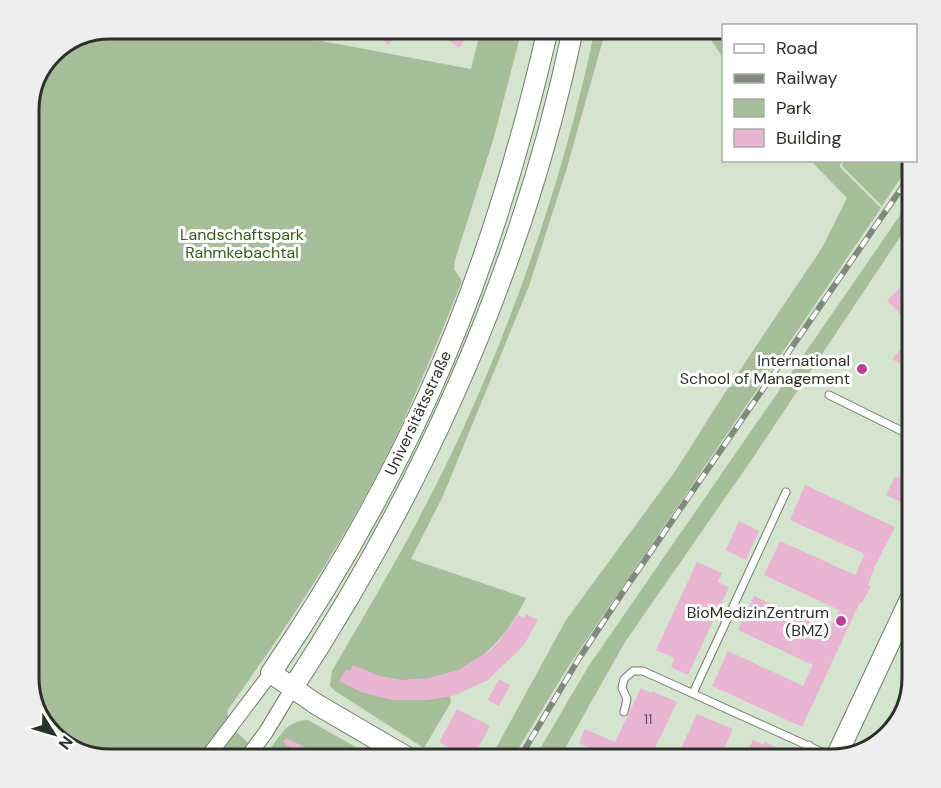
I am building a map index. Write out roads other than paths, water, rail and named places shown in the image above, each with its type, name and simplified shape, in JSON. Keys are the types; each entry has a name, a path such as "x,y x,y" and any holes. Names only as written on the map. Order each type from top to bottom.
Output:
{"street":[{"name":"Universitätsstraße","path":"214,749 271,674 366,519 410,435 444,360 473,286 508,183 545,39"},
{"name":"Universitätsstraße","path":"253,749 373,558 453,398 501,280 517,232 552,116 570,39"},
{"path":"840,748 902,616"},
{"path":"271,674 393,749"}],"lane":[{"path":"829,395 902,431"},
{"path":"693,693 786,492"},
{"path":"624,712 627,699 622,688 623,683 628,674 633,671 643,671 817,749"},
{"path":"807,749 809,745"}],"railway":[{"path":"525,749 578,660 623,592 902,187"}],"place":[{"name":"International School of Management","path":"862,369"},
{"name":"BioMedizinZentrum (BMZ)","path":"841,621"}],"park label":[{"name":"Landschaftspark Rahmkebachtal","path":"242,243"}]}
